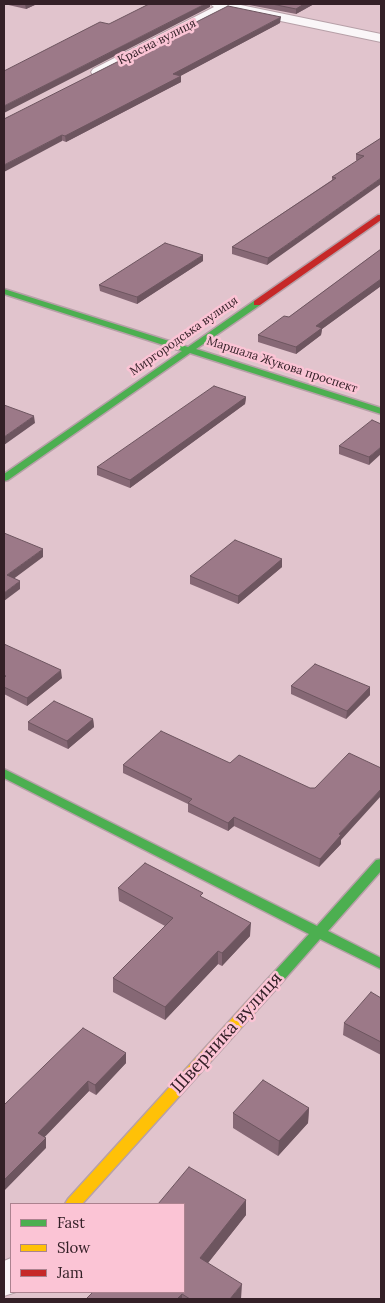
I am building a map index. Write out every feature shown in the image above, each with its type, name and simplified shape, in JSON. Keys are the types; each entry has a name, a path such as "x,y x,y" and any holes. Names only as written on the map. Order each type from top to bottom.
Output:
{"street":[{"path":"225,4 381,38"},
{"name":"Красна вулиця","path":"89,76 225,4"},
{"name":"Миргородська вулиця","path":"4,478 381,217"},
{"name":"Маршала Жукова проспект","path":"4,291 381,411"},
{"path":"4,773 381,964"},
{"name":"Шверника вулиця","path":"74,1203 381,863"}],"building":[{"path":"149,4 205,4 4,106 4,71 100,22 109,24"},
{"path":"272,4 304,4 296,9"},
{"path":"228,6 281,17 173,74 181,76 4,165 4,119"},
{"path":"381,138 381,178 268,258 232,247 336,178 332,177 364,156 356,154"},
{"path":"165,243 203,255 137,297 99,285"},
{"path":"381,249 381,279 316,326 322,328 296,347 258,335 284,316 289,317"},
{"path":"214,386 246,397 130,480 97,467"},
{"path":"4,405 34,416 4,437"},
{"path":"372,420 381,424 381,447 369,457 339,446"},
{"path":"4,533 43,549 7,575 20,581 4,593"},
{"path":"235,540 282,559 238,596 190,576"},
{"path":"4,644 61,670 27,698 4,687 4,678 6,676 4,675"},
{"path":"315,664 370,687 347,711 291,686"},
{"path":"54,701 93,719 67,741 28,722"},
{"path":"161,731 230,763 239,755 310,788 315,788 349,753 381,768 381,789 339,834 341,835 320,859 234,817 228,823 188,803 192,799 123,765"},
{"path":"145,863 203,893 200,896 251,923 222,953 218,951 165,1007 113,978 173,918 118,888"},
{"path":"371,992 381,998 381,1042 344,1023"},
{"path":"83,1028 126,1053 95,1085 88,1081 38,1133 46,1138 4,1180 4,1105"},
{"path":"263,1080 309,1108 279,1141 233,1113"},
{"path":"189,1167 246,1200 200,1258 242,1284 230,1299 190,1299 182,1294 177,1299 86,1299 92,1293 185,1293 185,1203 159,1203"}],"traffic: fast":[{"path":"4,291 381,411"},
{"path":"4,478 257,303"},
{"path":"4,773 381,964"},
{"path":"270,986 381,863"}],"traffic: slow":[{"path":"74,1203 270,986"}],"traffic: jam":[{"path":"257,303 381,217"}]}
